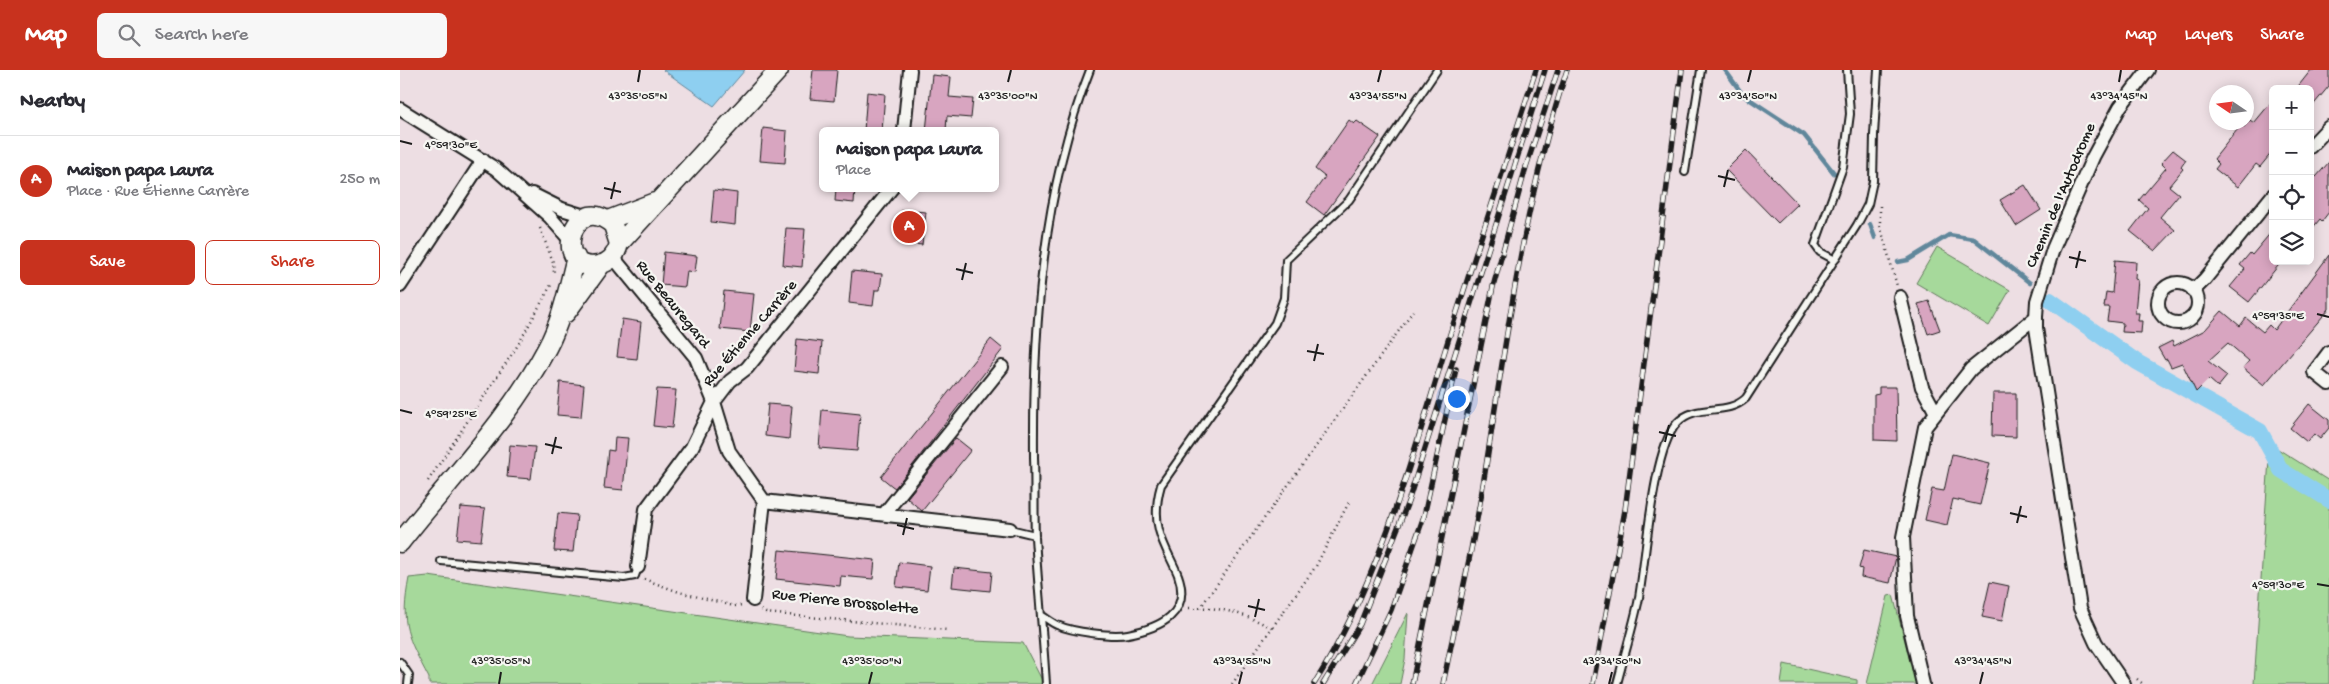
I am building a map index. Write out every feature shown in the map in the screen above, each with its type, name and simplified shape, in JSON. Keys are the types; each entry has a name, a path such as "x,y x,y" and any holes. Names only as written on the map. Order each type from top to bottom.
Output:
{"main road":[{"path":"560,321 611,255 779,70"},
{"path":"608,220 660,200"},
{"path":"400,543 507,410 547,349 560,321 576,257 570,240 576,225 588,217 595,216 608,220 617,231 611,255"},
{"path":"576,257 588,265 611,255"}],"street":[{"path":"904,127 910,70"},
{"name":"Chemin de l'Autodrome","path":"2124,684 2096,643 2080,608 2036,328 2036,317 2037,301 2053,249 2093,158 2120,107 2148,70"},
{"path":"400,108 483,160 517,186 570,240"},
{"path":"2314,143 2329,127"},
{"path":"400,286 483,160"},
{"path":"517,186 562,209 588,217"},
{"name":"Rue Étienne Carrère","path":"637,572 646,509 692,447 714,402 730,381 747,368 889,192"},
{"path":"2193,291 2205,280 2269,200"},
{"name":"Rue Beauregard","path":"611,255 696,358 714,402"},
{"path":"1900,297 1922,387 1936,412"},
{"path":"1923,684 1907,616 1903,536 1924,427 1971,369 2036,317"},
{"path":"2329,352 2314,372 2329,384"},
{"path":"884,514 1002,368"},
{"path":"714,402 729,451 764,501 1010,529"},
{"name":"Rue Pierre Brossolette","path":"754,600 764,501"}],"lane":[{"path":"1046,684 1035,535 1034,392 1038,311 1048,234 1059,171 1076,105 1090,70"},
{"path":"1041,615 1056,625 1068,629 1119,635 1159,625 1171,618 1178,609 1181,594 1179,577 1158,529 1157,497 1161,485 1275,323 1284,298 1286,260 1348,200 1437,70"},
{"path":"1685,172 1701,70"},
{"path":"1836,260 1820,252 1815,245 1843,166 1850,114 1848,70"},
{"path":"1617,684 1638,602 1658,470 1672,430 1688,414 1734,407 1746,398 1836,260 1868,204 1873,181 1878,70"},
{"path":"1010,529 1035,535"},
{"path":"441,560 624,578 637,572"},
{"path":"400,662 409,675 408,684"}],"path":[{"path":"1873,181 1881,210 1880,225 1900,297"},
{"path":"1200,608 1413,311"},
{"path":"1232,684 1316,566 1349,502"},
{"path":"637,572 679,592 734,606 754,600"},
{"name":"Rue Pierre Brossolette","path":"754,600 757,607 766,613 948,630"},
{"path":"1178,609 1230,610 1273,628"}],"green space":[{"path":"1937,247 2010,290 1989,326 1916,283"},
{"path":"2270,444 2329,481 2329,684 2254,684"},
{"path":"428,576 848,636 1023,643 1042,680 1041,684 429,684 429,678 407,630 405,608 409,578"},
{"path":"1893,595 1916,684 1867,684 1888,596"},
{"path":"1408,613 1405,659 1400,684 1372,684"},
{"path":"1784,664 1857,680 1857,684 1781,684"}],"water":[{"path":"663,70 745,70 714,106"}],"building":[{"path":"813,70 837,70 834,101 810,99"},
{"path":"2311,70 2329,70 2329,86 2314,104 2314,85 2299,85"},
{"path":"932,75 951,77 949,97 973,99 971,118 947,116 946,127 926,127"},
{"path":"867,92 885,94 882,127 864,127"},
{"path":"2269,105 2269,156 2260,167 2256,164 2238,187 2215,169 2219,164 2214,159 2237,130 2254,130 2254,123"},
{"path":"1349,120 1354,124 1357,121 1380,137 1324,215 1307,202 1325,177 1315,169"},
{"path":"763,128 787,131 785,163 760,161"},
{"path":"1746,150 1798,204 1778,223 1726,170"},
{"path":"2173,150 2186,160 2181,167 2183,169 2169,186 2179,194 2160,217 2175,230 2155,251 2130,231 2148,208 2139,200 2166,168 2161,163"},
{"path":"2329,162 2329,212 2322,221 2320,219 2314,226 2314,175 2316,177"},
{"path":"2025,185 2041,210 2016,226 2000,200"},
{"path":"714,190 737,193 735,225 711,222"},
{"path":"836,192 855,192 854,203 835,201"},
{"path":"902,210 926,212 922,245 898,242"},
{"path":"786,228 805,229 802,267 783,265"},
{"path":"2269,235 2269,265 2279,265 2249,302 2230,287 2245,269 2240,265 2250,253 2252,255"},
{"path":"664,252 697,256 695,272 687,271 685,287 661,285"},
{"path":"2329,255 2329,309 2264,385 2243,368 2249,361 2228,343 2208,361 2227,376 2218,387 2209,379 2196,392 2182,363 2171,367 2167,359 2165,360 2158,348 2172,341 2174,346 2205,330 2222,311 2240,326 2246,318 2263,332 2269,325 2274,330"},
{"path":"2115,260 2136,262 2135,279 2138,280 2135,313 2139,313 2138,321 2142,321 2141,333 2122,332 2123,323 2107,321 2109,307 2104,307 2106,292 2112,293"},
{"path":"852,271 882,274 880,290 875,290 873,306 849,303"},
{"path":"724,291 754,294 750,332 720,329"},
{"path":"1929,301 1940,330 1928,334 1918,304"},
{"path":"622,319 641,322 637,359 617,357"},
{"path":"797,339 822,342 819,374 794,371"},
{"path":"991,339 1003,349 895,488 881,477"},
{"path":"560,382 584,385 581,417 557,415"},
{"path":"1879,387 1896,387 1897,441 1874,440 1874,395 1879,394"},
{"path":"657,389 676,390 672,428 653,426"},
{"path":"1993,393 2016,393 2016,437 1992,436"},
{"path":"768,404 792,406 789,439 765,436"},
{"path":"2309,404 2329,420 2329,428 2320,439 2314,434 2307,442 2290,428"},
{"path":"822,410 860,414 857,451 819,448"},
{"path":"615,437 628,438 623,490 604,488 608,450 614,451"},
{"path":"956,438 971,450 922,511 907,498"},
{"path":"510,445 535,447 531,479 507,477"},
{"path":"1952,454 1990,463 1980,505 1953,499 1947,525 1925,520 1932,489 1944,491"},
{"path":"461,507 485,509 481,541 457,539"},
{"path":"558,513 577,515 573,552 554,551"},
{"path":"779,550 875,560 873,579 841,576 840,586 776,579"},
{"path":"1864,550 1896,557 1890,583 1861,577 1862,569 1859,568"},
{"path":"899,562 930,566 927,590 896,587"},
{"path":"954,568 992,572 990,591 952,587"},
{"path":"1990,582 2009,586 2002,621 1982,617"}],"waterway":[{"path":"1725,70 1743,95 1804,135 1834,173"},
{"path":"1870,224 1875,238"},
{"path":"1898,262 1908,260 1949,235 1974,239 2030,283"},
{"path":"2050,300 2137,362 2260,431 2281,470 2329,500"}],"railway":[{"path":"1314,684 1337,645 1357,604 1391,520 1536,70"},
{"path":"1323,684 1360,624 1408,502 1545,70"},
{"path":"1412,684 1493,287 1526,167 1558,70"},
{"path":"1443,684 1478,515 1526,226 1551,122 1567,70"},
{"path":"1593,684 1625,510 1682,70"},
{"path":"1356,684 1391,610 1424,516 1456,369"}],"place":[{"name":"Maison papa Laura","path":"909,227"}]}
